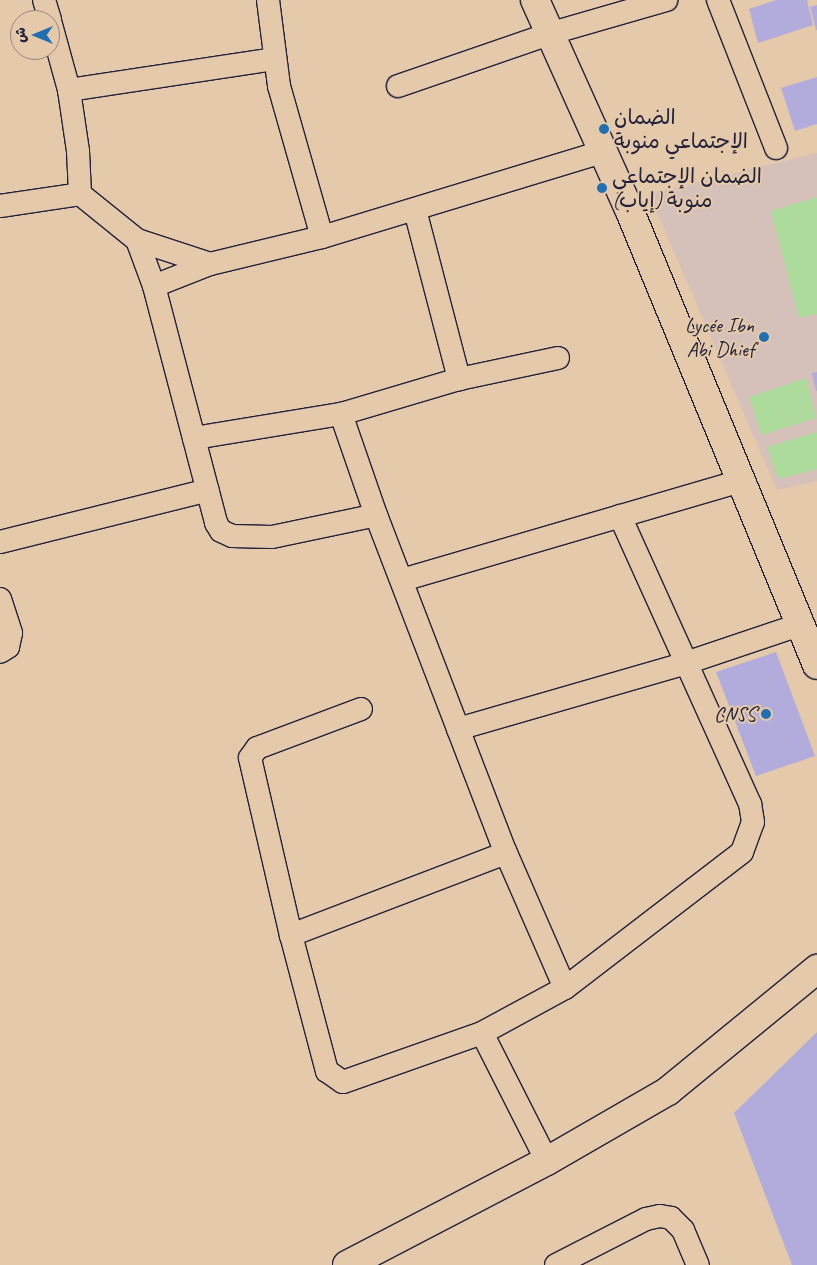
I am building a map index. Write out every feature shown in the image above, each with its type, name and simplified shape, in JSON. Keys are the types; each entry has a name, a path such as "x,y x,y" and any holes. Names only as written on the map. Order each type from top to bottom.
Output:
{"street":[{"path":"268,0 273,60 322,237"},
{"path":"535,0 552,33 602,152 629,209 817,665"},
{"path":"398,86 552,33 666,0"},
{"path":"718,0 776,148"},
{"path":"60,57 69,90 78,151 80,194"},
{"path":"69,90 273,60"},
{"path":"154,286 210,264 322,237 602,152"},
{"path":"0,206 80,194 138,240 210,264"},
{"path":"415,210 459,380"},
{"path":"138,240 154,286 216,522 221,531 232,536 272,537 376,515"},
{"path":"194,438 341,414 459,380 558,358"},
{"path":"341,414 376,515 506,853 565,988"},
{"path":"402,580 740,481"},
{"path":"0,542 208,490"},
{"path":"361,709 252,752 250,758 291,935 327,1072 335,1079 343,1082 482,1033 565,988 742,852 753,822 750,804 620,516"},
{"path":"0,599 11,633 8,646 0,652"},
{"path":"458,729 686,663 799,625"},
{"path":"291,935 506,853"},
{"path":"347,1265 547,1160 668,1091 817,969"},
{"path":"482,1033 547,1160"},
{"path":"556,1265 646,1218 660,1216 670,1218 683,1230 698,1265"}],"shaded area":[{"name":"Lycée Ibn Abi Dhief","path":"817,153 817,481 777,490 649,194"}],"green space":[{"path":"817,197 817,314 799,318 771,211"},
{"path":"806,378 816,418 762,435 749,397"},
{"path":"817,432 817,469 778,479 767,447"}],"building":[{"path":"776,0 807,0 813,25 758,43 749,9"},
{"path":"817,5 817,30 816,30 810,7"},
{"path":"817,77 817,124 795,131 781,88"},
{"path":"817,372 817,391 816,391 812,373"},
{"name":"CNSS","path":"776,652 815,756 756,776 716,672"},
{"path":"817,1032 817,1265 792,1265 734,1113"}],"place":[{"name":"الضمان الإجتماعي منوبة","path":"604,129"},
{"name":"الضمان الإجتماعي منوبة (إياب)","path":"602,188"},
{"name":"Lycée Ibn Abi Dhief","path":"764,337"},
{"name":"CNSS","path":"766,714"}]}
